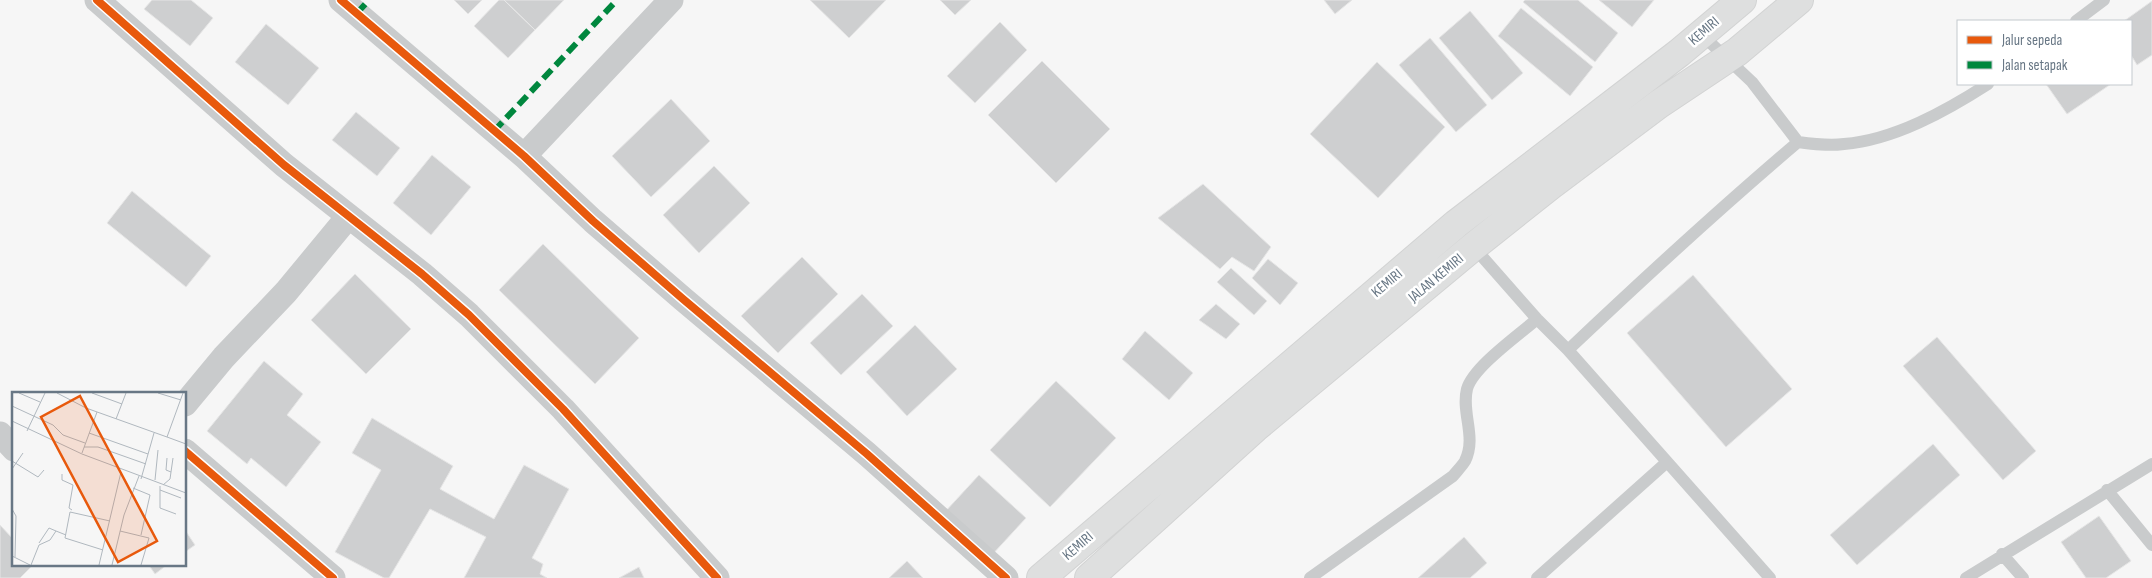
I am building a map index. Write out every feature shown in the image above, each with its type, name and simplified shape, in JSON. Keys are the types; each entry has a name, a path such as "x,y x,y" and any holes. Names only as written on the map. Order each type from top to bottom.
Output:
{"highway":[{"name":"KEMIRI","path":"1041,578 1456,224 1742,0"},
{"name":"JALAN KEMIRI","path":"1089,578 1255,428 1473,247 1551,185 1659,104 1728,58 1799,0"}],"street":[{"path":"97,0 226,115 348,217 422,274 512,357 563,409 717,578"},
{"path":"341,0 524,156 593,221 683,299 867,454 1006,578"},
{"path":"524,156 671,0"},
{"path":"186,403 224,357 286,292 348,217"},
{"path":"0,434 12,447"},
{"path":"186,451 333,578"}],"lane":[{"path":"2077,20 2104,0"},
{"path":"1701,34 1752,82 1798,142 1823,145 1845,144 1881,136 1907,127 1986,85"},
{"path":"1568,350 1643,278 1725,204 1798,142"},
{"path":"1456,224 1473,247 1536,319 1568,350 1770,578"},
{"path":"1310,578 1453,476 1465,461 1471,442 1466,404 1468,388 1478,369 1536,319"},
{"path":"1537,578 1667,462"},
{"path":"1966,578 2002,554 2152,464"},
{"path":"2107,490 2152,545"},
{"path":"2002,554 2023,578"}],"building":[{"path":"152,0 191,0 213,18 190,46 144,9"},
{"path":"454,0 482,0 468,14"},
{"path":"499,0 504,0 535,30 508,58 474,26"},
{"path":"504,0 564,0 535,30"},
{"path":"810,0 886,0 849,38"},
{"path":"940,0 971,0 955,15"},
{"path":"1324,0 1352,0 1335,14"},
{"path":"1525,0 1578,0 1618,33 1595,62 1523,2"},
{"path":"1599,0 1654,0 1632,27"},
{"path":"2152,1 2152,55 2137,65 2132,57 2132,20 2125,20"},
{"path":"1521,8 1593,67 1570,96 1498,36"},
{"path":"1470,11 1523,73 1492,100 1439,38"},
{"path":"1000,22 1027,50 975,103 947,76"},
{"path":"266,24 319,68 288,105 235,62"},
{"path":"1430,38 1487,105 1456,132 1399,65"},
{"path":"1042,61 1110,129 1056,183 988,115"},
{"path":"1377,62 1445,127 1378,198 1310,134"},
{"path":"2047,85 2110,85 2067,114"},
{"path":"671,99 710,141 651,197 612,156"},
{"path":"356,112 400,148 377,176 332,140"},
{"path":"432,155 471,187 431,235 393,203"},
{"path":"714,166 750,203 699,253 663,215"},
{"path":"1203,184 1271,247 1254,271 1232,257 1220,269 1158,218"},
{"path":"132,191 211,256 186,287 107,223"},
{"path":"543,244 639,338 595,384 499,290"},
{"path":"802,257 838,294 778,353 741,316"},
{"path":"1268,259 1298,283 1280,305 1252,278"},
{"path":"1231,268 1267,301 1254,315 1217,282"},
{"path":"355,274 411,329 366,374 311,320"},
{"path":"1693,275 1792,389 1726,447 1627,333"},
{"path":"862,294 893,326 841,375 810,343"},
{"path":"1216,304 1240,324 1226,339 1199,320"},
{"path":"915,325 957,369 907,416 866,372"},
{"path":"1145,331 1193,373 1169,400 1122,359"},
{"path":"1937,337 2036,451 2003,480 1903,366"},
{"path":"264,361 303,394 287,415 321,442 286,487 251,458 247,464 207,431"},
{"path":"1056,381 1116,438 1050,507 990,450"},
{"path":"372,418 453,466 440,489 494,519 524,465 569,489 532,558 543,564 540,574 547,578 464,578 486,537 430,509 389,578 384,578 335,552 381,470 352,453"},
{"path":"1933,444 1960,475 1857,565 1830,535"},
{"path":"979,475 1026,518 990,557 943,514"},
{"path":"2099,516 2131,561 2106,578 2086,578 2061,542"},
{"path":"0,525 12,538 12,566 32,566 20,578 0,578"},
{"path":"186,532 195,545 186,551"},
{"path":"1464,537 1487,563 1470,578 1418,578"},
{"path":"907,561 923,578 889,578"},
{"path":"149,566 165,566 155,574"},
{"path":"639,567 644,578 619,578"}],"marked path":[{"path":"357,13 369,0"},
{"path":"494,131 617,0"}],"cycle path":[{"path":"97,0 284,165 422,274 469,315 563,409 717,578"},
{"path":"341,0 524,156 593,221 683,299 867,454 1006,578"},
{"path":"186,452 333,578"}]}
